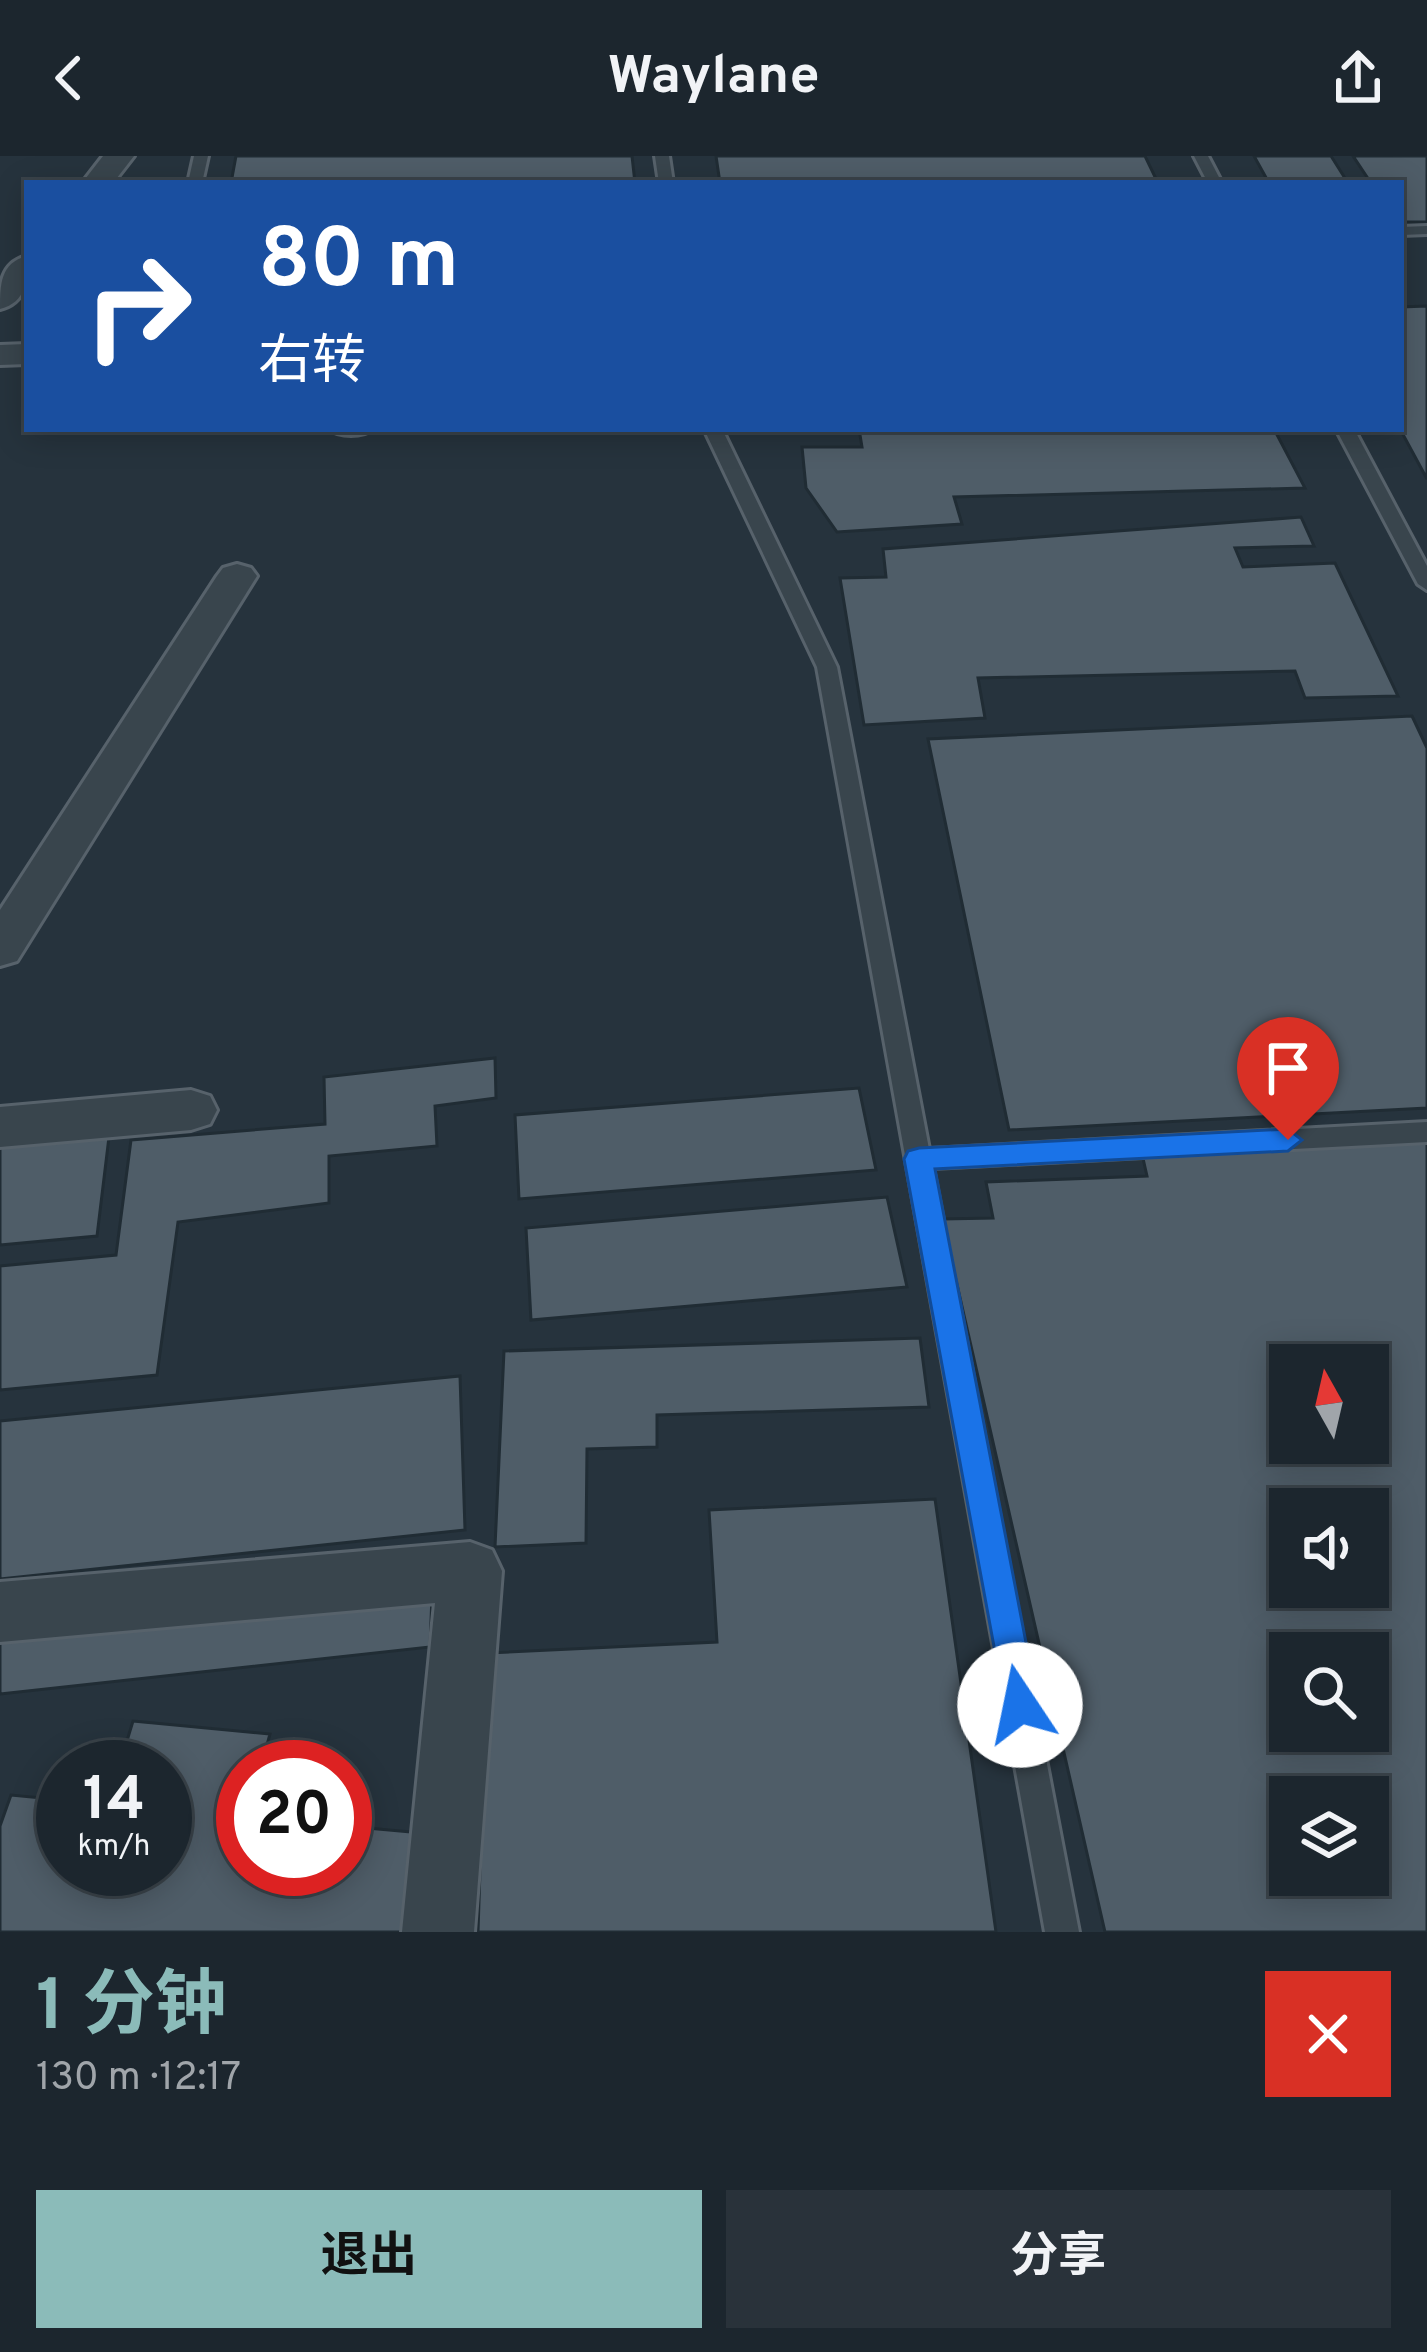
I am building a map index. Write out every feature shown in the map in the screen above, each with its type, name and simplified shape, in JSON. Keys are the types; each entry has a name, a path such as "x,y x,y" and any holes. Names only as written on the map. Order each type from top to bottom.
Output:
{"street":[{"path":"99,180 119,156"},
{"path":"0,299 24,270"},
{"path":"0,950 237,576"},
{"path":"0,1127 191,1110"},
{"path":"0,1612 470,1571 438,1932"}],"lane":[{"path":"714,432 827,667 1062,1932"},
{"path":"1348,432 1417,543 1427,584"},
{"path":"919,1159 1427,1132"}],"building":[{"path":"236,156 632,156 635,180 232,180"},
{"path":"716,156 1145,156 1157,180 720,180"},
{"path":"1254,156 1331,156 1346,180 1267,180"},
{"path":"1353,156 1427,156 1427,222 1404,222 1404,180 1369,180"},
{"path":"1427,306 1427,479 1402,432 1404,307"},
{"path":"860,432 1276,432 1305,488 954,497 962,524 837,532 806,488 802,447 862,447"},
{"path":"1301,517 1314,546 1235,548 1243,567 1335,563 1398,696 1305,698 1295,671 978,678 985,718 864,725 840,578 886,577 883,549"},
{"path":"1412,716 1427,748 1427,1108 1009,1130 928,739"},
{"path":"495,1058 496,1098 435,1106 437,1146 329,1156 329,1203 178,1222 157,1375 0,1390 0,1266 116,1255 131,1140 325,1124 324,1077"},
{"path":"859,1088 876,1170 519,1199 515,1115"},
{"path":"109,1137 97,1236 0,1245 0,1147"},
{"path":"1427,1142 1427,1932 1105,1932 942,1219 993,1218 986,1182 1147,1176 1142,1154"},
{"path":"887,1197 907,1287 531,1320 526,1228"},
{"path":"920,1338 929,1407 657,1415 657,1447 587,1449 586,1543 495,1547 504,1351"},
{"path":"460,1376 465,1530 0,1579 0,1421"},
{"path":"935,1499 996,1932 478,1932 487,1653 717,1642 709,1510"},
{"path":"432,1595 430,1647 0,1694 0,1638"},
{"path":"133,1721 270,1734 268,1740 216,1740 216,1896 372,1896 372,1828 444,1835 426,1932 0,1932 0,1826 11,1795 36,1797 36,1896 192,1896 192,1740 127,1740"}],"route":[{"path":"1020,1705 919,1159 1288,1140"}]}
